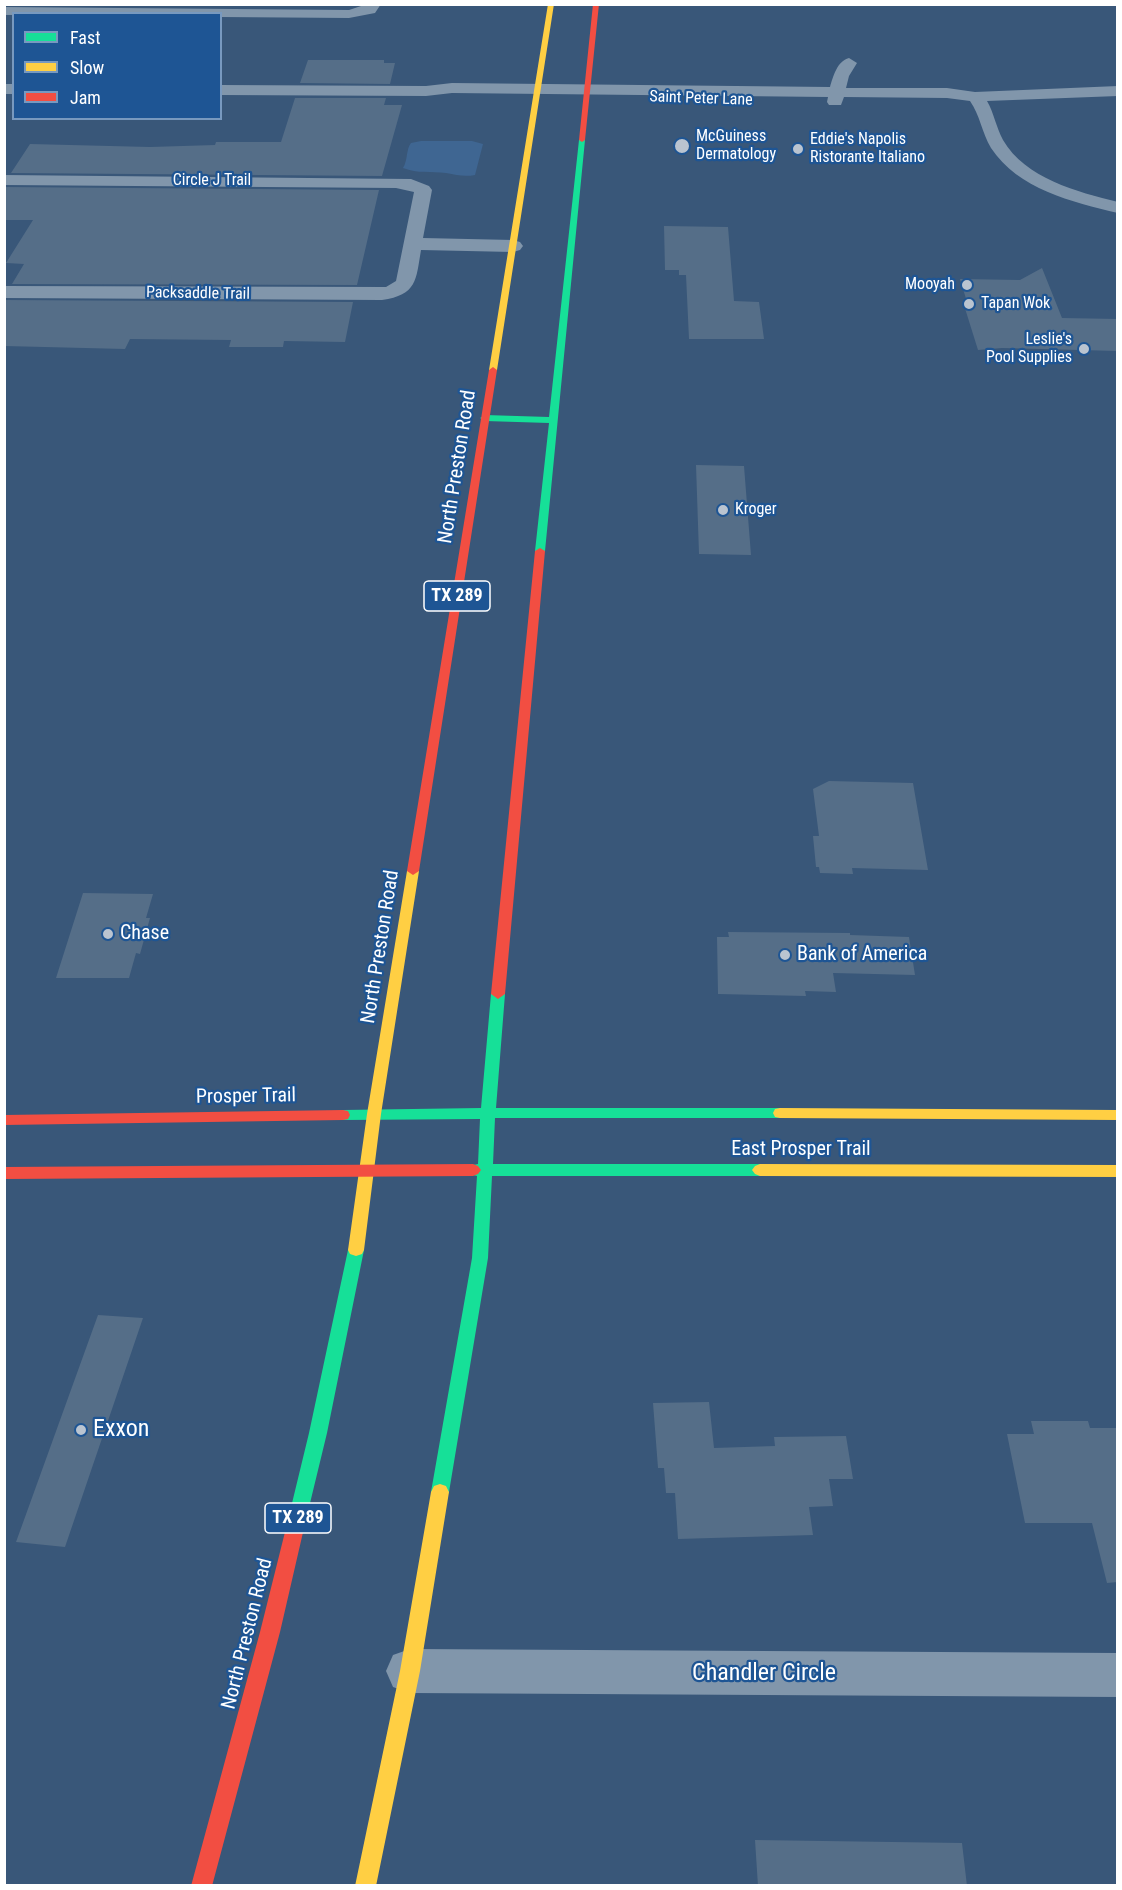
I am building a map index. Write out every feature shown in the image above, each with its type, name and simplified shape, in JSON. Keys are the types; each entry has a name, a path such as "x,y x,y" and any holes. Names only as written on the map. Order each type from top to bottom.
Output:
{"main road":[{"name":"North Preston Road","path":"201,1886 270,1632 318,1433 360,1233 374,1114 551,4"},
{"path":"365,1886 410,1671 480,1258 488,1112 523,718 596,4"},
{"path":"485,418 554,420"},
{"name":"Prosper Trail","path":"4,1120 488,1112"},
{"name":"East Prosper Trail","path":"488,1112 1118,1115"},
{"path":"4,1173 484,1169"},
{"name":"East Prosper Trail","path":"484,1169 1118,1171"}],"street":[{"path":"4,11 134,8 370,8"},
{"path":"836,98 841,75 849,63"},
{"name":"Saint Peter Lane","path":"222,90 426,91 448,96 588,92 953,102 975,97 1118,91"},
{"path":"975,97 983,105 994,138 1008,159 1027,174 1060,189 1118,208"},
{"name":"Circle J Trail","path":"4,180 396,183 423,190 415,237"},
{"path":"415,237 514,238"},
{"name":"Packsaddle Trail","path":"4,292 364,295 392,292 402,288 406,281 415,237"},
{"name":"Chandler Circle","path":"410,1671 1118,1675"}],"water":[{"path":"472,141 483,144 475,175 419,172 403,168 411,143"}],"building":[{"path":"308,60 384,60 384,63 395,63 390,84 300,83"},
{"path":"295,98 386,98 384,105 402,105 382,176 11,173 30,144 150,147 215,145 216,142 281,142"},
{"path":"4,187 379,190 357,285 12,284 24,264 6,263 33,220 4,220"},
{"path":"664,226 728,227 734,301 759,302 764,339 689,339 686,275 679,275 679,270 665,270"},
{"path":"1042,268 1062,318 1118,319 1118,351 1002,348 978,350 963,302 967,302 960,279 1020,280"},
{"path":"4,300 353,302 345,342 284,341 283,347 229,347 231,340 130,339 125,349 4,346"},
{"name":"Kroger","path":"696,465 744,466 751,555 699,554"},
{"path":"829,781 913,783 928,870 852,868 853,874 820,873 819,867 816,867 813,836 819,836 813,789"},
{"name":"Chase","path":"83,893 153,894 146,918 150,918 140,954 136,953 129,978 56,978"},
{"name":"Bank of America","path":"728,932 850,933 850,935 909,937 915,975 833,973 836,992 805,991 806,996 718,994 717,937 729,937"},
{"name":"Exxon","path":"98,1315 143,1318 65,1547 16,1542"},
{"path":"709,1402 714,1448 775,1446 774,1437 846,1436 853,1479 829,1479 833,1506 809,1507 813,1535 678,1539 675,1493 666,1493 664,1468 658,1468 653,1403"},
{"path":"1031,1421 1088,1421 1090,1428 1118,1428 1118,1582 1107,1583 1092,1523 1025,1523 1007,1434 1034,1434"},
{"path":"755,1840 962,1843 967,1886 758,1886"}],"traffic: fast":[{"path":"540,551 582,140"},
{"path":"485,418 554,420"},
{"path":"440,1492 480,1258 490,1077 498,994"},
{"path":"343,1115 572,1112 780,1113"},
{"path":"473,1170 760,1170"},
{"path":"295,1528 318,1433 356,1250"}],"traffic: slow":[{"path":"493,370 551,4"},
{"path":"356,1250 374,1114 413,871"},
{"path":"780,1113 1118,1115"},
{"path":"760,1170 1118,1171"},
{"path":"365,1886 410,1671 440,1492"}],"traffic: jam":[{"path":"582,140 596,4"},
{"path":"413,871 493,370"},
{"path":"498,994 540,551"},
{"path":"4,1120 343,1115"},
{"path":"4,1173 473,1170"},
{"path":"201,1886 270,1632 295,1528"}],"place":[{"name":"McGuiness Dermatology","path":"682,146"},
{"name":"Eddie's Napolis Ristorante Italiano","path":"798,149"},
{"name":"Mooyah","path":"967,285"},
{"name":"Tapan Wok","path":"969,304"},
{"name":"Leslie's Pool Supplies","path":"1084,349"},
{"name":"Kroger","path":"723,510"},
{"name":"Chase","path":"108,934"},
{"name":"Bank of America","path":"785,955"},
{"name":"Exxon","path":"81,1430"}]}
